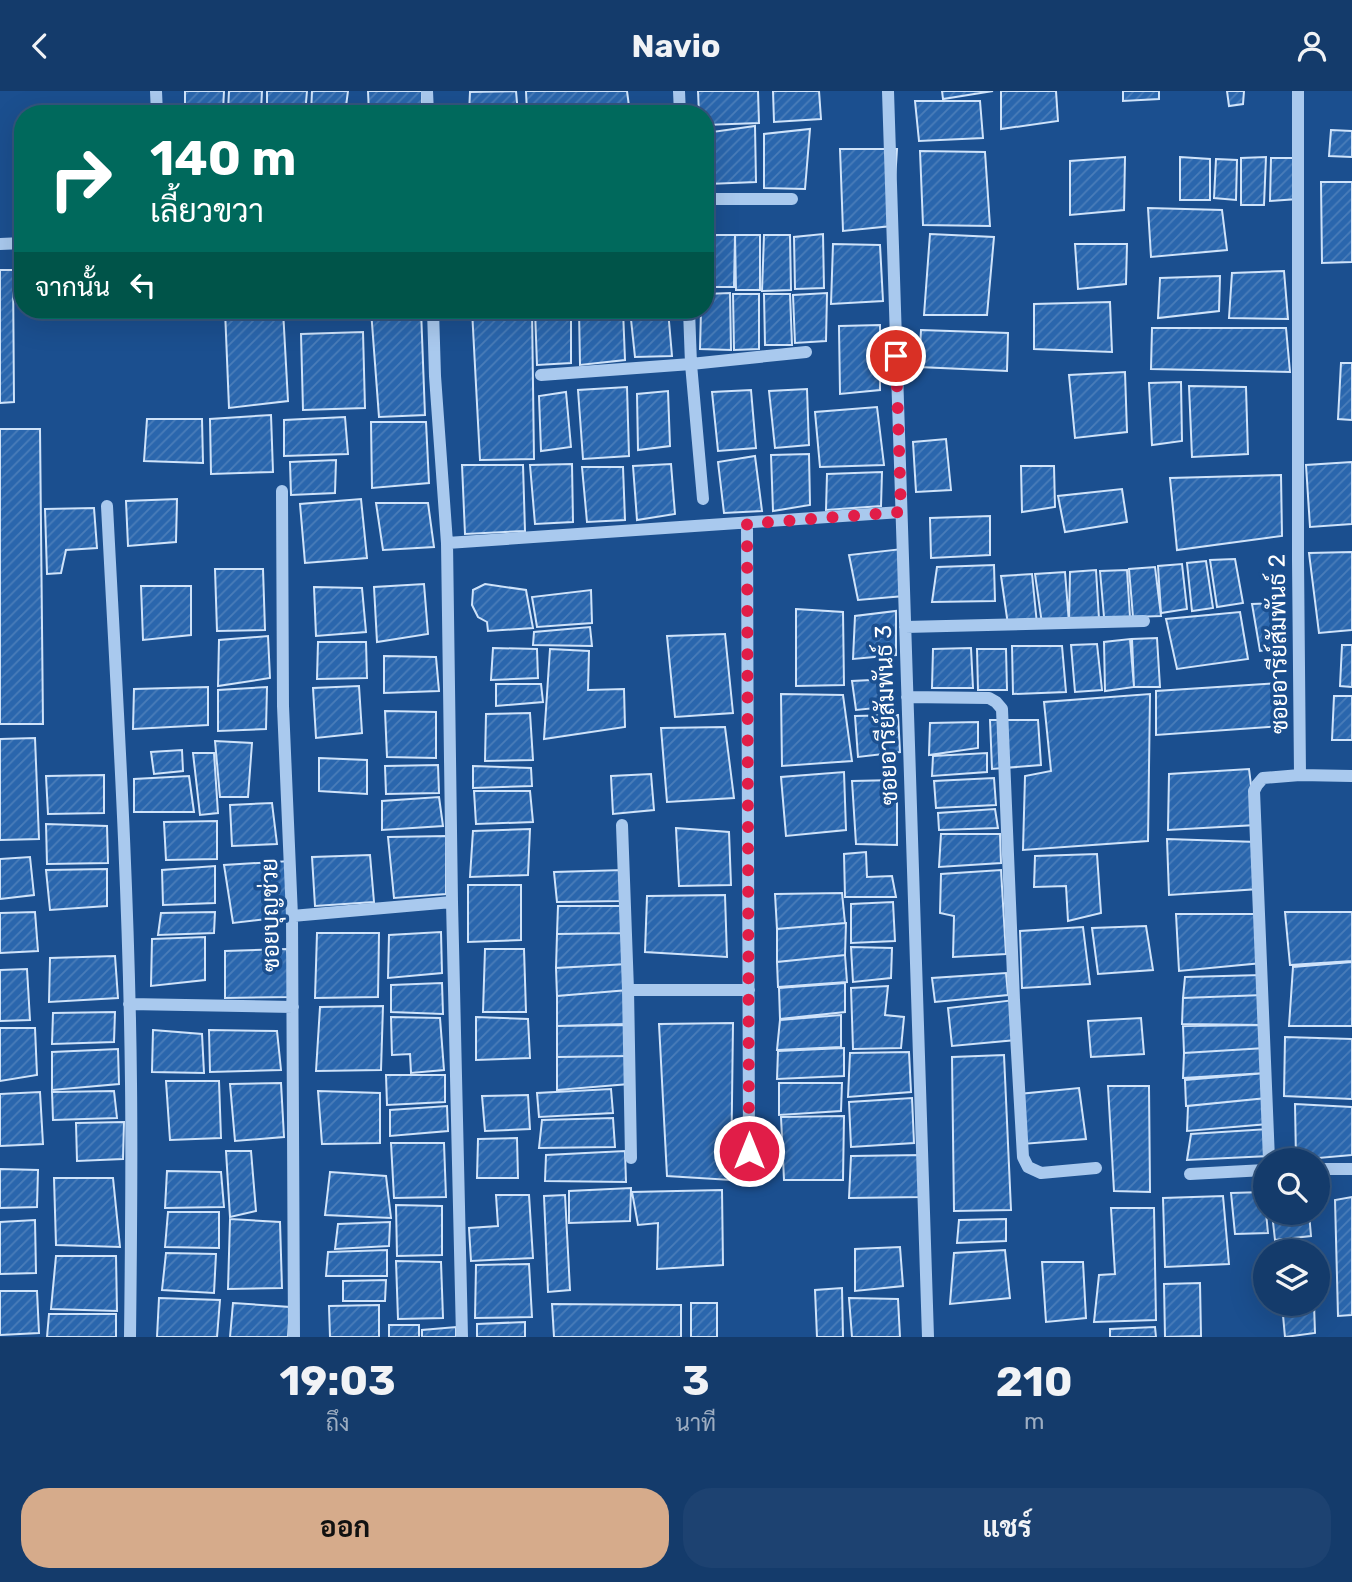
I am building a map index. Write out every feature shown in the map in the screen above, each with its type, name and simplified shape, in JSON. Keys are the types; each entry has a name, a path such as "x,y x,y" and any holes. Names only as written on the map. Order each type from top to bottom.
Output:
{"street":[{"name":"ซอยอารีย์สัมพันธ์ 3","path":"888,91 928,1337"},
{"name":"ซอยอารีย์สัมพันธ์ 2","path":"1298,91 1300,775"},
{"path":"714,199 792,199"},
{"path":"433,319 447,543 452,902 463,1337"},
{"path":"689,319 702,499"},
{"path":"541,375 806,352"},
{"name":"ซอยบุญช่วย","path":"282,491 283,706 292,916 294,1337"},
{"path":"107,506 124,827 129,1004 130,1337"},
{"path":"447,543 901,512"},
{"path":"747,524 749,1151"},
{"path":"905,627 1144,621"},
{"path":"907,697 989,698 1002,709 1023,1157 1028,1167 1041,1173 1096,1168"},
{"path":"1269,1148 1254,791 1263,778 1300,775 1352,776"},
{"path":"622,825 631,1158"},
{"path":"292,916 452,902"},
{"path":"628,990 749,990"},
{"path":"129,1004 293,1007"},
{"path":"1330,1169 1352,1169"},
{"path":"1190,1174 1253,1171"}],"building":[{"path":"185,91 224,91 223,105 185,105"},
{"path":"229,91 262,91 261,105 228,105"},
{"path":"267,91 307,91 306,105 267,105"},
{"path":"312,91 348,91 346,105 311,105"},
{"path":"368,91 422,91 422,105 369,105"},
{"path":"516,91 517,105 469,105 470,92"},
{"path":"526,91 627,91 629,105 527,105"},
{"path":"698,91 758,91 759,123 714,125 714,105 699,105"},
{"path":"773,91 819,91 821,119 774,122"},
{"path":"942,91 993,91 943,99"},
{"path":"1001,91 1056,91 1058,121 1001,129"},
{"path":"1123,91 1159,91 1159,99 1123,101"},
{"path":"1227,91 1244,91 1243,104 1229,106"},
{"path":"915,101 980,101 983,138 919,141"},
{"path":"755,126 756,182 714,184 714,132"},
{"path":"810,129 805,189 764,188 764,134"},
{"path":"1331,130 1352,131 1352,157 1329,156"},
{"path":"840,149 897,149 892,226 843,231"},
{"path":"920,151 985,152 990,226 923,225"},
{"path":"1125,157 1124,210 1070,215 1070,161"},
{"path":"1180,157 1210,159 1210,200 1180,200"},
{"path":"1266,157 1264,205 1241,205 1241,158"},
{"path":"1271,158 1298,158 1298,199 1270,201"},
{"path":"1216,159 1237,160 1236,200 1214,198"},
{"path":"1321,182 1352,182 1352,262 1322,263"},
{"path":"1148,208 1222,210 1227,250 1151,257"},
{"path":"823,234 824,288 795,289 794,237"},
{"path":"930,234 994,237 987,315 924,315"},
{"path":"714,235 735,235 734,287 714,287"},
{"path":"735,235 760,235 760,290 736,290"},
{"path":"764,235 790,235 791,290 762,291"},
{"path":"833,244 880,245 883,301 831,304"},
{"path":"1075,244 1127,244 1126,284 1078,289"},
{"path":"0,270 13,270 14,402 0,403"},
{"path":"1284,271 1288,319 1229,318 1232,273"},
{"path":"1220,276 1219,311 1158,318 1160,278"},
{"path":"730,293 731,350 700,349 701,319 714,319 714,294"},
{"path":"827,293 826,341 795,343 793,295"},
{"path":"733,294 759,294 759,349 734,350"},
{"path":"764,294 790,294 792,345 765,345"},
{"path":"1110,302 1112,352 1034,349 1034,304"},
{"path":"225,319 283,319 288,401 229,408"},
{"path":"372,319 421,319 425,415 379,417"},
{"path":"472,319 532,319 534,459 480,460"},
{"path":"535,319 571,319 571,363 537,365"},
{"path":"579,319 623,319 625,360 580,365"},
{"path":"631,319 669,319 672,356 635,357"},
{"path":"880,325 880,390 840,394 839,326"},
{"path":"1152,328 1286,328 1290,372 1151,369"},
{"path":"921,330 1008,333 1007,371 919,367"},
{"path":"363,332 365,408 303,410 301,334"},
{"path":"1341,363 1352,363 1352,420 1338,419"},
{"path":"1125,372 1127,432 1075,438 1069,375"},
{"path":"1181,382 1182,441 1152,445 1149,383"},
{"path":"1189,386 1246,387 1248,454 1192,457"},
{"path":"627,387 629,456 583,459 578,390"},
{"path":"807,389 809,445 775,448 769,391"},
{"path":"751,390 756,448 718,451 712,392"},
{"path":"668,391 670,446 638,450 637,394"},
{"path":"566,392 571,447 541,451 539,396"},
{"path":"877,407 884,465 820,467 815,412"},
{"path":"271,415 273,472 211,474 210,419"},
{"path":"345,417 348,454 284,456 284,420"},
{"path":"147,419 202,419 203,463 144,461"},
{"path":"371,422 426,422 429,483 372,488"},
{"path":"0,429 40,429 43,724 0,724"},
{"path":"946,439 951,490 916,492 913,442"},
{"path":"809,454 810,505 773,511 771,455"},
{"path":"755,456 762,511 724,513 718,462"},
{"path":"336,460 335,493 291,495 290,462"},
{"path":"1352,462 1352,524 1310,527 1306,465"},
{"path":"572,464 573,522 535,524 530,465"},
{"path":"671,464 675,514 637,520 633,466"},
{"path":"462,465 523,465 525,531 465,534"},
{"path":"1021,466 1054,466 1055,507 1022,512"},
{"path":"582,467 623,467 625,520 587,522"},
{"path":"882,472 881,506 826,510 827,474"},
{"path":"1281,475 1282,536 1177,550 1170,478"},
{"path":"1122,489 1127,522 1065,532 1058,496"},
{"path":"177,499 176,542 128,546 126,501"},
{"path":"361,499 367,558 305,563 300,504"},
{"path":"376,503 428,503 434,547 383,550"},
{"path":"94,508 97,548 66,550 61,573 47,574 45,509"},
{"path":"990,516 990,555 931,558 930,518"},
{"path":"902,549 904,596 858,600 849,555"},
{"path":"1352,552 1352,630 1319,633 1309,553"},
{"path":"1235,559 1243,603 1217,607 1210,560"},
{"path":"1206,561 1213,608 1192,611 1187,563"},
{"path":"1182,564 1187,609 1161,613 1158,566"},
{"path":"994,565 995,601 932,602 937,567"},
{"path":"1155,567 1161,616 1133,617 1129,569"},
{"path":"215,569 263,569 265,630 217,631"},
{"path":"1096,570 1099,619 1069,623 1070,572"},
{"path":"1127,570 1130,617 1104,617 1100,571"},
{"path":"1065,572 1069,623 1042,624 1035,574"},
{"path":"1032,574 1037,624 1008,625 1001,576"},
{"path":"424,584 428,634 377,642 374,587"},
{"path":"485,584 526,590 533,628 488,631 487,622 478,617 472,605 473,590"},
{"path":"141,586 191,586 191,635 143,640"},
{"path":"314,587 362,588 366,632 316,636"},
{"path":"591,590 592,623 537,627 532,597"},
{"path":"1283,603 1284,648 1260,651 1252,604"},
{"path":"796,609 843,612 844,685 796,686"},
{"path":"896,611 896,655 853,659 855,616"},
{"path":"1240,612 1248,659 1177,669 1166,619"},
{"path":"590,627 592,646 533,645 534,632"},
{"path":"725,634 733,713 675,717 667,636"},
{"path":"268,636 270,678 218,686 219,640"},
{"path":"1157,638 1160,687 1134,687 1132,639"},
{"path":"1130,639 1134,687 1105,691 1104,642"},
{"path":"318,642 366,642 367,678 317,679"},
{"path":"1097,644 1102,690 1075,692 1071,645"},
{"path":"1342,645 1352,645 1352,687 1340,686"},
{"path":"1012,646 1062,646 1066,692 1013,694"},
{"path":"493,648 537,649 538,678 491,680"},
{"path":"971,648 973,688 932,688 933,649"},
{"path":"550,649 589,651 588,690 624,689 625,727 544,739"},
{"path":"977,649 1006,649 1007,690 978,690"},
{"path":"384,656 436,657 439,691 384,693"},
{"path":"891,679 895,706 856,710 852,681"},
{"path":"1281,683 1284,726 1156,735 1156,691"},
{"path":"496,684 541,684 543,702 496,706"},
{"path":"359,686 362,733 316,738 313,688"},
{"path":"208,687 208,725 133,729 134,689"},
{"path":"267,687 266,729 218,731 218,690"},
{"path":"781,694 843,695 852,761 782,766"},
{"path":"1150,694 1148,841 1023,850 1025,776 1051,771 1044,702"},
{"path":"1334,696 1352,696 1352,740 1332,740"},
{"path":"385,711 436,712 436,758 387,757"},
{"path":"530,713 533,760 485,761 486,714"},
{"path":"898,715 900,752 858,757 855,716"},
{"path":"990,720 1038,720 1041,765 992,769"},
{"path":"978,722 978,748 929,755 930,723"},
{"path":"725,727 734,798 667,802 661,728"},
{"path":"35,738 39,839 0,840 0,739"},
{"path":"215,741 252,743 248,797 220,797"},
{"path":"182,750 183,771 154,774 151,752"},
{"path":"193,753 214,753 218,813 200,815"},
{"path":"987,753 987,772 932,776 933,756"},
{"path":"319,758 367,760 367,794 319,791"},
{"path":"438,765 439,793 386,794 385,766"},
{"path":"473,766 531,768 532,786 473,788"},
{"path":"1249,769 1256,825 1168,830 1169,774"},
{"path":"844,772 846,830 786,836 781,777"},
{"path":"651,774 654,810 613,814 611,776"},
{"path":"104,775 104,813 48,814 46,776"},
{"path":"189,776 194,812 134,812 134,779"},
{"path":"994,778 996,805 936,808 934,781"},
{"path":"897,780 897,845 856,844 852,781"},
{"path":"474,791 530,791 533,822 476,824"},
{"path":"439,797 443,826 382,830 382,801"},
{"path":"272,803 277,844 232,846 230,805"},
{"path":"995,809 998,828 939,830 938,813"},
{"path":"217,821 217,859 166,860 164,822"},
{"path":"46,824 107,826 108,863 47,864"},
{"path":"676,828 729,832 731,885 679,886"},
{"path":"530,829 528,875 470,877 473,831"},
{"path":"941,834 1000,834 1001,863 939,867"},
{"path":"446,836 446,894 394,898 388,837"},
{"path":"1167,839 1257,842 1259,889 1169,895"},
{"path":"866,852 867,877 892,876 896,897 845,897 844,854"},
{"path":"1097,854 1101,913 1068,921 1066,886 1034,887 1035,856"},
{"path":"370,855 374,902 315,906 312,857"},
{"path":"30,857 34,895 0,899 0,859"},
{"path":"290,861 292,916 233,923 224,865"},
{"path":"215,866 215,903 163,905 162,870"},
{"path":"107,869 107,906 50,910 46,870"},
{"path":"624,870 621,901 557,902 554,872"},
{"path":"1001,870 1006,954 953,957 954,916 940,913 941,874"},
{"path":"468,885 521,885 521,940 468,942"},
{"path":"842,893 845,923 777,929 775,894"},
{"path":"725,895 727,957 645,952 647,896"},
{"path":"893,902 895,941 851,943 851,904"},
{"path":"558,906 625,906 625,933 557,934"},
{"path":"35,912 38,951 0,953 0,913"},
{"path":"215,912 214,933 158,935 161,913"},
{"path":"1285,912 1352,912 1352,961 1290,965"},
{"path":"1176,914 1260,914 1262,963 1179,971"},
{"path":"846,923 845,955 777,962 777,929"},
{"path":"1146,926 1153,970 1098,974 1092,928"},
{"path":"1083,927 1090,984 1022,988 1020,931"},
{"path":"441,932 442,973 388,978 389,935"},
{"path":"317,933 379,933 378,997 315,998"},
{"path":"625,933 627,964 556,968 557,934"},
{"path":"205,937 205,980 151,986 152,939"},
{"path":"851,947 892,948 891,978 853,982"},
{"path":"287,949 292,997 225,998 225,951"},
{"path":"485,949 524,949 526,1012 483,1012"},
{"path":"845,955 847,982 778,987 777,962"},
{"path":"115,956 118,998 49,1002 50,958"},
{"path":"1352,962 1352,1026 1289,1026 1293,967"},
{"path":"627,964 628,990 557,996 556,968"},
{"path":"27,969 30,1020 0,1021 0,970"},
{"path":"1006,973 1008,995 935,1002 932,978"},
{"path":"1262,975 1263,995 1183,998 1185,977"},
{"path":"442,983 443,1014 391,1012 391,985"},
{"path":"845,983 845,1012 780,1019 779,988"},
{"path":"888,986 885,1015 904,1017 901,1048 853,1049 851,988"},
{"path":"628,990 625,1025 557,1026 557,996"},
{"path":"1263,995 1264,1025 1182,1024 1183,998"},
{"path":"1014,1000 1016,1040 952,1046 948,1008"},
{"path":"383,1006 381,1070 316,1071 320,1007"},
{"path":"115,1012 114,1042 52,1044 53,1013"},
{"path":"841,1015 841,1047 777,1050 780,1020"},
{"path":"391,1017 440,1018 444,1070 411,1073 410,1054 392,1055"},
{"path":"476,1017 528,1019 530,1058 476,1060"},
{"path":"1141,1018 1144,1054 1091,1057 1088,1021"},
{"path":"733,1023 731,1180 667,1176 659,1024"},
{"path":"626,1024 629,1056 557,1057 557,1026"},
{"path":"1264,1025 1265,1048 1184,1053 1183,1026"},
{"path":"0,1028 35,1028 37,1075 0,1081"},
{"path":"153,1030 202,1034 204,1073 152,1072"},
{"path":"209,1030 277,1031 281,1070 210,1072"},
{"path":"1285,1037 1352,1039 1352,1099 1284,1096"},
{"path":"844,1048 844,1076 777,1079 778,1051"},
{"path":"1265,1048 1266,1073 1183,1078 1184,1053"},
{"path":"118,1049 119,1084 52,1090 52,1052"},
{"path":"909,1052 911,1092 848,1097 850,1053"},
{"path":"1004,1055 1011,1210 954,1211 952,1057"},
{"path":"629,1056 629,1084 557,1090 557,1057"},
{"path":"1266,1073 1267,1098 1186,1106 1185,1080"},
{"path":"386,1075 445,1075 445,1102 387,1105"},
{"path":"166,1081 219,1081 221,1138 170,1140"},
{"path":"281,1083 284,1137 235,1141 230,1084"},
{"path":"779,1083 842,1083 841,1111 779,1115"},
{"path":"1108,1086 1149,1086 1150,1192 1114,1191"},
{"path":"1079,1088 1086,1139 1022,1144 1019,1094"},
{"path":"611,1089 613,1113 539,1117 537,1093"},
{"path":"114,1091 117,1118 53,1120 52,1092"},
{"path":"318,1091 380,1093 380,1143 322,1144"},
{"path":"40,1092 43,1144 0,1146 0,1094"},
{"path":"528,1095 530,1129 485,1131 482,1096"},
{"path":"912,1098 914,1143 851,1147 849,1102"},
{"path":"1267,1098 1268,1124 1187,1131 1188,1106"},
{"path":"1295,1104 1352,1107 1352,1155 1330,1157 1330,1148 1296,1148"},
{"path":"447,1106 448,1131 390,1136 390,1110"},
{"path":"844,1116 843,1180 784,1180 781,1117"},
{"path":"613,1118 615,1147 539,1148 542,1120"},
{"path":"124,1122 123,1159 77,1161 76,1123"},
{"path":"1268,1129 1269,1148 1253,1148 1253,1157 1187,1160 1191,1134"},
{"path":"517,1138 518,1178 477,1178 478,1139"},
{"path":"391,1143 444,1143 446,1197 394,1198"},
{"path":"226,1151 251,1151 256,1211 230,1217"},
{"path":"625,1151 626,1182 545,1181 546,1155"},
{"path":"922,1155 923,1197 849,1198 851,1156"},
{"path":"0,1169 38,1170 37,1207 0,1208"},
{"path":"167,1171 221,1172 224,1207 165,1208"},
{"path":"330,1172 386,1176 391,1218 325,1215"},
{"path":"54,1178 113,1178 120,1247 56,1245"},
{"path":"631,1188 630,1221 569,1223 569,1191"},
{"path":"722,1190 723,1265 657,1269 658,1223 638,1225 632,1192"},
{"path":"1253,1192 1253,1225 1267,1225 1268,1233 1235,1234 1231,1193"},
{"path":"496,1195 529,1195 533,1258 471,1261 469,1228 498,1226"},
{"path":"565,1195 570,1290 548,1292 544,1196"},
{"path":"1223,1196 1229,1264 1165,1267 1163,1198"},
{"path":"1352,1197 1352,1315 1338,1316 1335,1200"},
{"path":"396,1205 442,1206 442,1255 397,1256"},
{"path":"1111,1208 1154,1208 1156,1320 1094,1322 1099,1275 1115,1274"},
{"path":"168,1212 219,1212 219,1248 165,1247"},
{"path":"230,1219 280,1222 282,1288 228,1289"},
{"path":"1006,1219 1006,1241 957,1243 959,1220"},
{"path":"35,1220 36,1273 0,1274 0,1222"},
{"path":"390,1222 389,1246 335,1249 338,1224"},
{"path":"1273,1225 1310,1225 1311,1236 1275,1239"},
{"path":"900,1247 903,1286 855,1291 855,1249"},
{"path":"387,1250 387,1276 326,1276 328,1252"},
{"path":"1005,1250 1010,1298 950,1304 954,1253"},
{"path":"166,1253 216,1254 214,1293 162,1290"},
{"path":"56,1256 116,1256 117,1311 51,1309"},
{"path":"396,1261 441,1262 443,1318 398,1319"},
{"path":"1042,1262 1083,1262 1086,1318 1046,1322"},
{"path":"529,1264 532,1317 475,1318 476,1265"},
{"path":"386,1280 385,1301 343,1301 343,1281"},
{"path":"1200,1283 1201,1336 1165,1337 1164,1284"},
{"path":"842,1288 843,1337 817,1337 815,1290"},
{"path":"0,1291 37,1291 39,1333 0,1335"},
{"path":"159,1298 220,1300 217,1337 157,1337"},
{"path":"849,1298 898,1299 900,1337 852,1337"},
{"path":"233,1303 290,1307 288,1337 230,1337"},
{"path":"691,1303 717,1303 717,1337 691,1337"},
{"path":"552,1304 681,1305 681,1337 554,1337"},
{"path":"379,1305 379,1337 330,1337 329,1306"},
{"path":"49,1314 116,1314 116,1337 47,1337"},
{"path":"1283,1316 1314,1316 1315,1333 1285,1337"},
{"path":"525,1322 525,1337 477,1337 477,1324"},
{"path":"389,1325 419,1325 419,1337 389,1337"},
{"path":"456,1327 456,1337 422,1337 422,1330"},
{"path":"1155,1327 1156,1337 1110,1337 1110,1329"}],"route":[{"path":"749,1151 747,524 901,512 896,356"}]}
